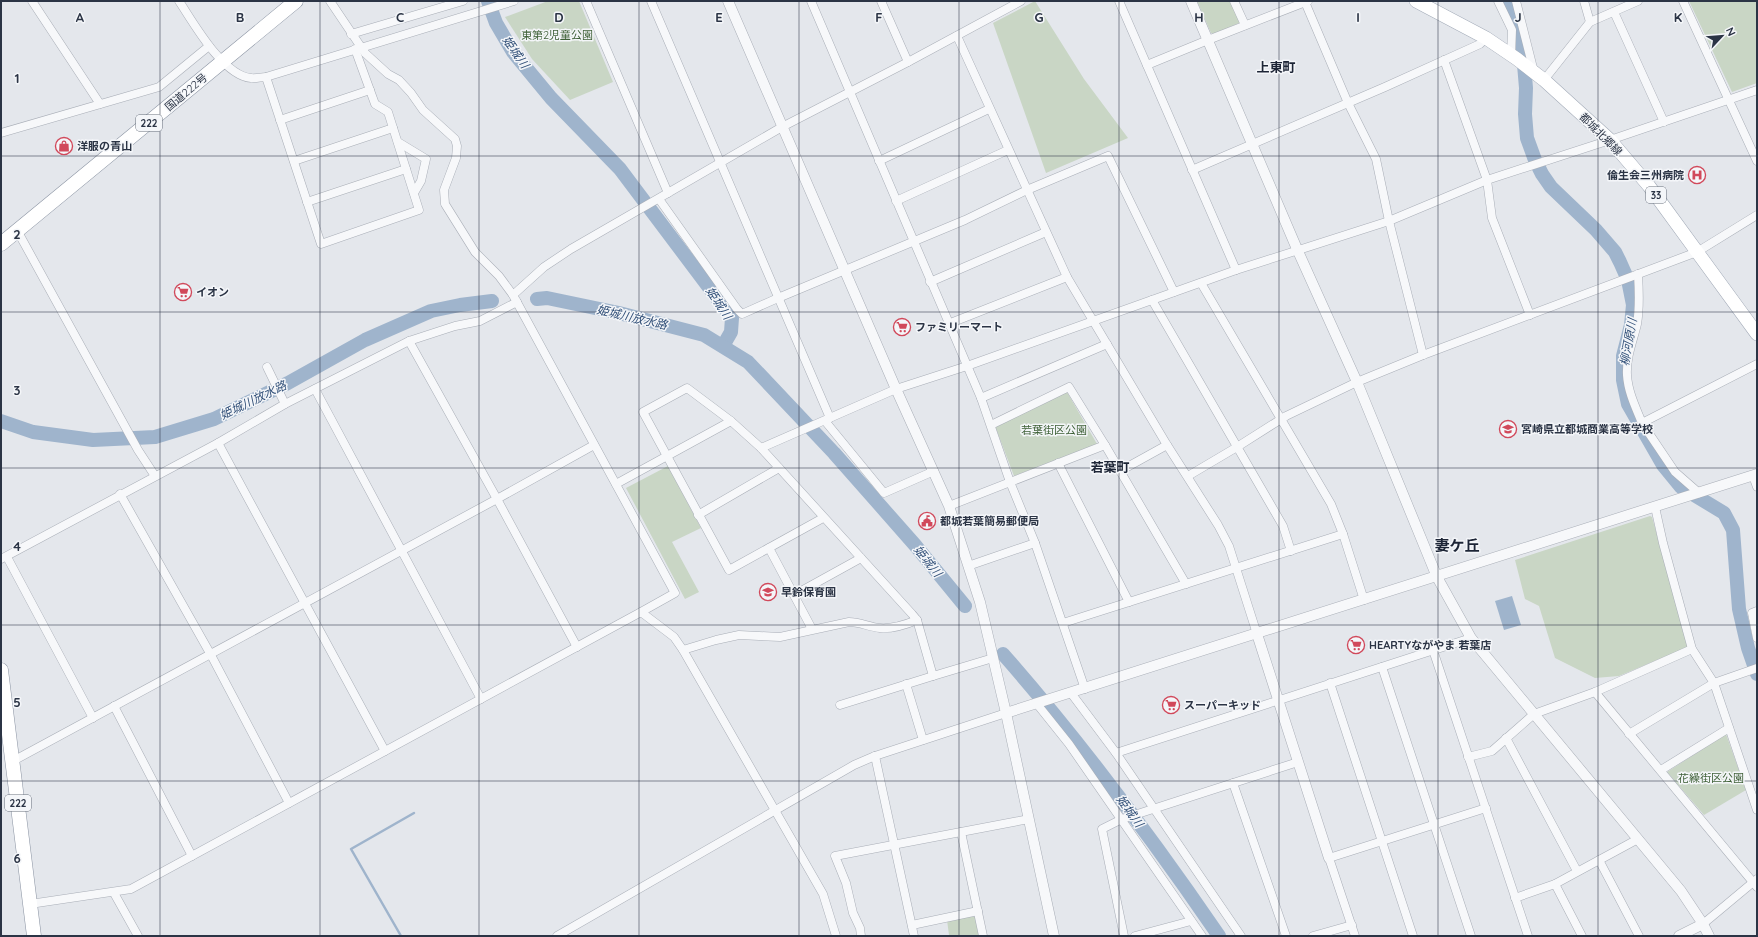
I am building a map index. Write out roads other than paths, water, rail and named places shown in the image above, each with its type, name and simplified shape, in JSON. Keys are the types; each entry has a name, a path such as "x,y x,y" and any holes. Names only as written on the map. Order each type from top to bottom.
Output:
{"highway":[{"name":"国道222号","path":"1,244 18,232 296,1"},
{"name":"222","path":"1,670 34,936"}],"main road":[{"name":"都城北郷線","path":"1416,1 1486,38 1514,57 1536,73 1610,140 1649,186 1757,334"}],"street":[{"path":"32,1 100,104"},
{"path":"179,1 209,46 232,71 250,78 266,77 514,1"},
{"path":"266,77 321,244 419,210 388,112 375,104 358,48 330,1"},
{"path":"351,34 463,1"},
{"path":"586,1 668,193"},
{"path":"651,1 778,298 827,420 884,493 934,471"},
{"path":"728,1 896,390 949,506 980,602 1006,713 1054,936"},
{"path":"811,1 930,282 981,398 1010,482 1035,543 1085,689"},
{"path":"881,1 908,62"},
{"path":"93,718 4,558 120,494 218,443 286,404 409,341 455,326 480,321 515,299 544,267 555,259 782,127 908,62 1021,1"},
{"path":"1119,1 1236,270"},
{"path":"1191,1 1357,382 1437,577 1471,638 1681,891 1703,924 1709,936"},
{"path":"1234,1 1246,25"},
{"path":"1498,1 1512,30 1514,57"},
{"path":"1516,1 1536,73 1590,22 1638,1"},
{"path":"1584,1 1590,22"},
{"path":"1683,1 1727,100 1757,161"},
{"path":"1147,66 1208,40 1307,2 1348,103 1376,159 1389,221 1423,355"},
{"path":"1614,12 1664,122"},
{"path":"957,36 1067,276 1166,445 1188,476 1229,546 1355,936"},
{"path":"1192,170 1480,44 1486,38"},
{"path":"1,133 159,87 209,46"},
{"path":"30,904 114,893 131,889 675,593 515,299 499,276 474,252 445,204 444,190 456,158 457,146 455,139 423,110 411,93 399,80 388,74 358,48"},
{"path":"1444,60 1487,180 1492,218 1530,315"},
{"path":"280,120 370,90"},
{"path":"761,448 896,390 1236,270 1389,221 1487,180 1757,90"},
{"path":"879,161 990,109"},
{"path":"294,161 393,128"},
{"path":"398,142 426,159 421,181 414,193"},
{"path":"896,201 1008,150"},
{"path":"655,201 742,314 965,220 1027,190 1108,156 1174,292"},
{"path":"307,202 406,169"},
{"path":"1188,476 1282,419 1357,382 1423,355 1697,252 1757,215"},
{"path":"18,232 138,450 155,476"},
{"path":"930,282 1046,232"},
{"path":"1635,275 1640,297 1637,323 1628,358 1627,376 1630,393 1642,423 1675,472 1699,493"},
{"path":"948,324 1067,276"},
{"path":"1201,283 1331,504 1343,534 1364,600"},
{"path":"1152,300 1283,526 1291,551"},
{"path":"409,341 577,647"},
{"path":"981,398 1107,344"},
{"path":"1642,423 1757,364"},
{"path":"267,367 286,404"},
{"path":"991,425 1070,387 1186,584"},
{"path":"823,518 729,570 643,412 687,388 731,421 761,448 917,620 933,676"},
{"path":"315,389 481,699"},
{"path":"616,484 731,421"},
{"path":"218,443 385,751"},
{"path":"13,761 211,655 594,445"},
{"path":"949,506 1105,445"},
{"path":"1120,470 1166,445"},
{"path":"1058,463 1129,602"},
{"path":"698,515 779,468"},
{"path":"557,936 775,809 854,765 875,756 1755,475 1757,487"},
{"path":"120,494 211,655 288,804"},
{"path":"1655,507 1663,543 1692,650 1714,683 1757,810"},
{"path":"1063,623 1343,534"},
{"path":"968,566 1035,543"},
{"path":"769,548 812,629"},
{"path":"794,595 861,558"},
{"path":"641,612 674,637 683,650 823,894 836,936"},
{"path":"1757,612 1752,613 1757,638"},
{"path":"683,650 716,640 739,636 780,637 849,622 859,622 880,628 890,628 917,620"},
{"path":"1116,753 1471,638"},
{"path":"1433,650 1527,936"},
{"path":"1468,757 1492,751 1534,714 1595,692 1692,650"},
{"path":"840,705 993,658"},
{"path":"1382,667 1471,936"},
{"path":"1630,734 1714,683 1754,670"},
{"path":"1330,683 1413,936"},
{"path":"906,684 923,740"},
{"path":"1595,692 1756,883 1703,924 1679,936"},
{"path":"1070,693 1116,753 1153,810 1241,936"},
{"path":"1040,703 1202,936"},
{"path":"114,706 192,856"},
{"path":"1661,770 1729,728"},
{"path":"1506,738 1577,871"},
{"path":"875,756 914,936"},
{"path":"1124,936 1102,829 1122,819 1298,762"},
{"path":"1232,783 1286,936"},
{"path":"1330,858 1486,808"},
{"path":"861,936 860,928 853,913 846,883 835,856 1029,819"},
{"path":"961,832 983,936"},
{"path":"1515,898 1555,884 1638,838"},
{"path":"1599,860 1639,936"},
{"path":"1555,884 1582,936"},
{"path":"114,893 138,936"},
{"path":"912,925 978,911"},
{"path":"1135,936 1191,921"},
{"path":"1313,936 1352,925"}],"water":[{"path":"1512,596 1521,625 1504,630 1495,601"}],"waterway":[{"name":"姫城川","path":"488,1 496,23 513,52 551,98 620,169 732,318 731,332 723,346"},
{"name":"柳河原川","path":"1509,1 1516,15 1522,41 1526,88 1525,114 1527,138 1535,160 1551,187 1596,230 1615,252 1628,280 1633,305 1631,325 1623,356 1623,380 1628,404 1663,465 1681,487 1724,513 1733,530 1739,609 1748,648 1757,674"},
{"name":"姫城川","path":"537,299 547,298 619,313 704,335 748,362 834,453 915,545 965,606"},
{"name":"姫城川放水路","path":"1,421 33,432 93,440 155,437 214,419 288,383 365,340 431,311 460,305 492,301"},
{"name":"姫城川","path":"1003,654 1088,756 1142,827 1219,936"},
{"path":"401,936 351,849 414,813"}],"place":[{"name":"洋服の青山","path":"64,146"},
{"name":"倫生会三州病院","path":"1697,175"},
{"name":"イオン","path":"183,292"},
{"name":"ファミリーマート","path":"902,327"},
{"name":"宮崎県立都城商業高等学校","path":"1508,429"},
{"name":"都城若葉簡易郵便局","path":"927,521"},
{"name":"早鈴保育園","path":"768,592"},
{"name":"HEARTYながやま 若葉店","path":"1356,645"},
{"name":"スーパーキッド","path":"1171,705"}],"district":[{"name":"上東町","path":"1276,67"},
{"name":"若葉町","path":"1110,467"},
{"name":"妻ケ丘","path":"1457,545"}],"park label":[{"name":"東第2児童公園","path":"557,35"},
{"name":"若葉街区公園","path":"1054,430"},
{"name":"花繰街区公園","path":"1711,778"}]}
